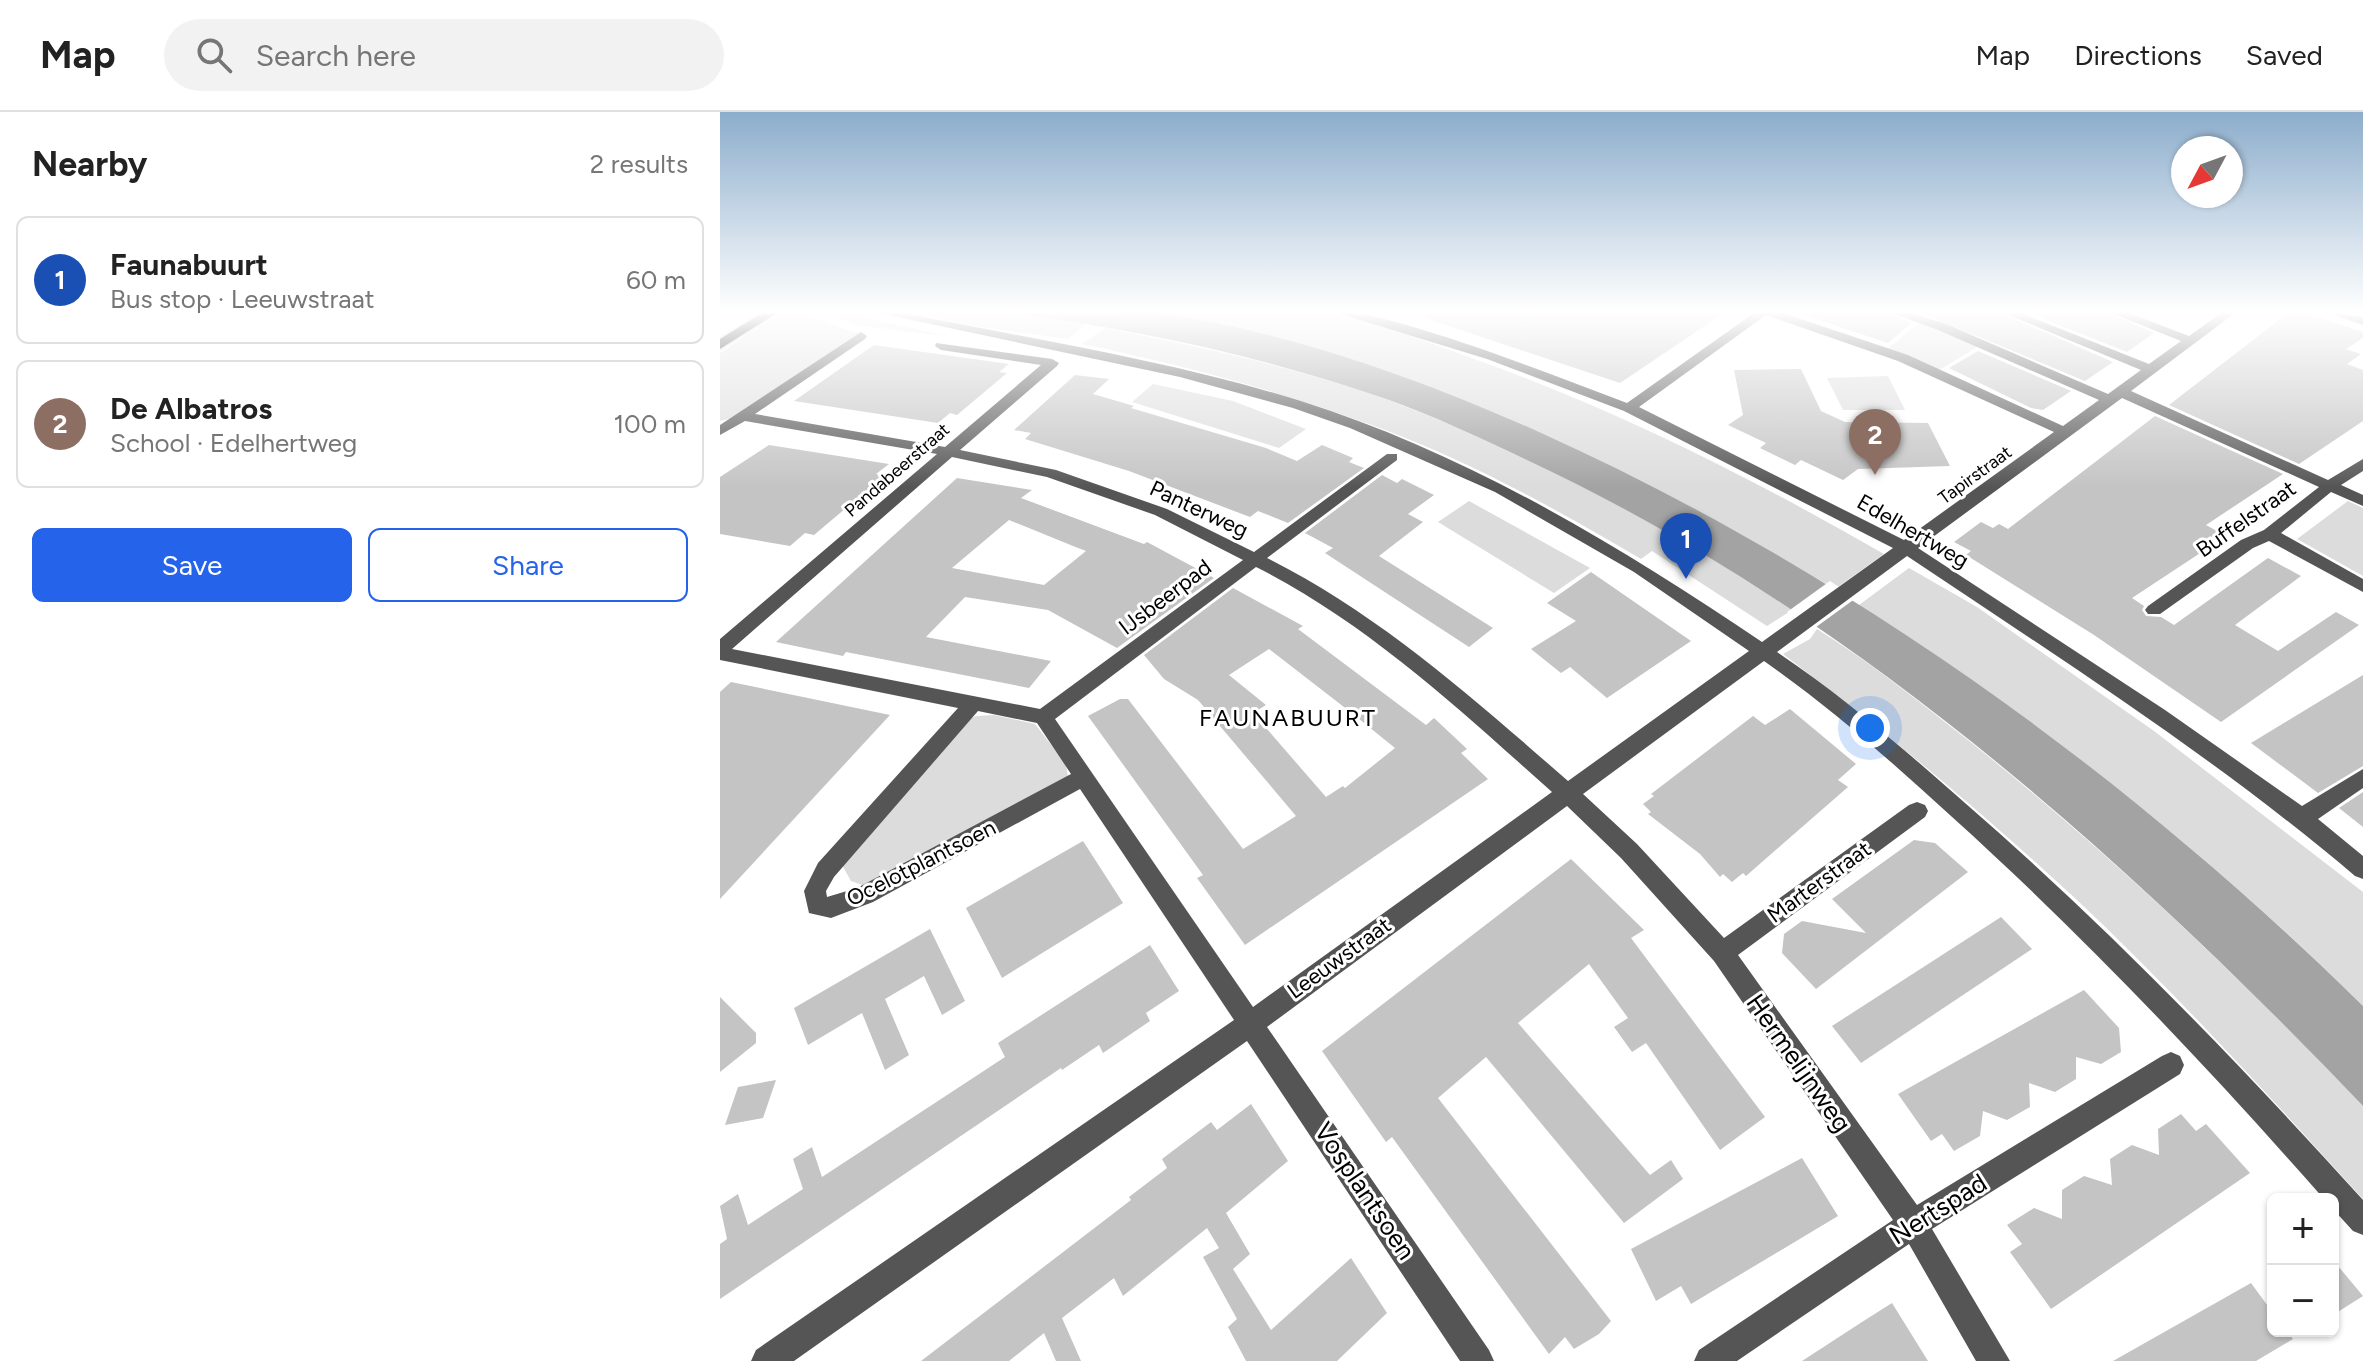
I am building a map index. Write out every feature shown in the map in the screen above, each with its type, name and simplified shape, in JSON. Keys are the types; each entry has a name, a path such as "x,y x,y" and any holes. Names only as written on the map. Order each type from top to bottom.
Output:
{"street":[{"path":"720,431 809,371"},
{"name":"Pandabeerstraat","path":"720,651 1042,371"},
{"path":"1179,371 1354,424 1512,495 1657,579 1762,650 1907,765 2098,939 2286,1134 2363,1221"},
{"name":"Edelhertweg","path":"1532,371 1629,408 1905,547 2146,707 2302,818 2363,869"},
{"path":"1629,408 1680,371"},
{"path":"1932,371 2065,432"},
{"path":"2053,371 2363,501"},
{"name":"Tapirstraat","path":"1905,547 2150,371"},
{"name":"Panterweg","path":"743,416 1051,473 1161,512 1254,558 1338,606 1436,677 1568,792"},
{"name":"IJsbeerpad","path":"1043,717 1392,457"},
{"name":"Buffelstraat","path":"2154,610 2247,544 2270,534 2329,486 2363,464"},
{"path":"2270,534 2363,586"},
{"name":"Leeuwstraat","path":"767,1361 1251,1023 1905,547"},
{"path":"720,651 1043,717 1251,1023"},
{"name":"Ocelotplantsoen","path":"974,703 826,870 815,891 817,906 831,908 865,895 1084,777"},
{"path":"2302,818 2363,777"},
{"name":"Hermelijnweg","path":"1568,792 1629,851 1722,953 1913,1224 1994,1361"},
{"name":"Marterstraat","path":"1722,953 1917,811"},
{"name":"Vosplantsoen","path":"1251,1023 1477,1361"},
{"name":"Nertspad","path":"1710,1361 1913,1224 2171,1065"}],"shaded area":[{"path":"720,371 802,371 732,418 720,421"},
{"path":"1199,371 1296,371 1354,388 1441,421 1596,493 1696,549 1792,610 1767,626 1652,551 1641,559 1514,488 1448,456 1380,428"},
{"path":"1298,371 1387,371 1539,432 1652,487 1763,547 1871,612 1976,683 2078,757 2176,837 2272,920 2363,1006 2363,1106 2175,919 2076,829 1974,744 1868,663 1759,588 1645,520 1457,428"},
{"path":"1382,371 1508,371 1681,446 1884,554 1835,589 1674,499 1593,458 1427,387"},
{"path":"1888,376 1905,410 1843,410 1827,378"},
{"path":"1153,384 1233,401 1306,429 1279,448 1132,402"},
{"path":"1469,501 1590,568 1554,593 1438,522"},
{"path":"2348,501 2363,508 2363,576 2297,539"},
{"path":"1909,568 1977,607 2154,731 2363,892 2363,1006 2255,904 2142,809 2013,711 1859,605"},
{"path":"1817,629 1912,696 2071,826 2220,963 2363,1106 2363,1199 2187,1009 2077,900 1933,773 1783,654 1810,639"},
{"path":"994,715 1035,724 1066,764 1068,777 876,882 862,885 851,881 842,865 967,720"}],"pier":[{"path":"1830,581 1856,598 1812,630 1787,612"}],"building":[{"path":"836,371 1007,373 957,415 950,413 938,423 794,401"},
{"path":"1585,371 1637,371 1620,383"},
{"path":"1734,371 1802,371 1821,411 1845,422 1928,423 1950,466 1858,469 1843,480 1801,460 1795,465 1760,448 1766,443 1728,425 1743,415"},
{"path":"1956,371 2025,371 2071,391 2043,410 2031,408"},
{"path":"2062,371 2099,371 2085,381"},
{"path":"2213,371 2363,371 2363,421 2299,464 2169,405"},
{"path":"1075,375 1109,379 1093,394 1134,406 1131,408 1266,448 1297,461 1322,445 1353,458 1349,462 1364,468 1288,523 1258,511 1250,517 1129,471 1025,439 1031,433 1014,430"},
{"path":"2155,416 2283,474 2206,525 2226,536 2132,598 2144,606 2142,610 2146,616 2161,617 2174,625 2268,558 2301,576 2235,625 2278,651 2336,612 2359,625 2221,722 2094,635 1966,555 1971,551 1954,542 1981,522 1993,528 1999,524 2008,529"},
{"path":"769,445 889,464 876,474 884,476 814,535 805,533 790,546 720,534 720,477"},
{"path":"1382,475 1397,483 1402,479 1434,495 1408,514 1423,522 1379,556 1493,628 1469,647 1325,553 1333,548 1305,533"},
{"path":"957,478 1032,490 1021,498 1144,544 1147,542 1214,578 1117,648 1048,610 965,597 926,637 1051,661 1029,688 846,652 843,656 776,642","holes":["1009,520 1086,551 1044,585 952,568"]},
{"path":"1591,572 1691,641 1607,698 1570,667 1561,673 1531,649 1576,621 1547,603"},
{"path":"1233,588 1303,626 1298,629 1426,725 1434,718 1467,749 1461,753 1488,779 1245,945 1197,878 1203,875 1088,716 1120,699 1128,699 1243,849 1296,816 1198,700 1164,679 1144,655","holes":["1269,649 1395,748 1345,788 1343,786 1326,797 1253,713 1266,705 1229,675"]},
{"path":"2363,675 2363,766 2318,793 2251,743"},
{"path":"731,682 890,715 720,899 720,692"},
{"path":"1790,709 1856,764 1838,780 1848,787 1746,876 1743,873 1732,882 1723,874 1720,877 1700,854 1648,814 1651,812 1643,804 1654,796 1651,794 1753,716 1765,725"},
{"path":"2363,792 2363,827 2339,808"},
{"path":"1914,840 1935,843 1968,872 1816,989 1782,953 1784,934 1802,921 1866,933 1832,899"},
{"path":"1083,841 1123,903 1002,978 966,908"},
{"path":"1571,859 1644,930 1631,938 1765,1117 1720,1150 1646,1043 1632,1052 1614,1027 1628,1018 1589,964 1518,1023 1650,1175 1671,1160 1683,1179 1624,1223 1486,1057 1438,1098 1611,1321 1599,1334 1574,1349 1565,1337 1549,1354 1392,1137 1386,1142 1322,1051"},
{"path":"2001,917 2032,949 1861,1063 1832,1026"},
{"path":"930,929 965,1001 942,1015 924,976 885,999 909,1055 885,1070 862,1013 808,1045 794,1008"},
{"path":"1150,945 1179,991 1146,1013 1150,1021 1103,1053 1099,1045 1061,1068 720,1299 720,1244 727,1239 720,1206 738,1194 748,1225 803,1189 793,1159 812,1147 822,1177 1005,1057 998,1043"},
{"path":"2084,990 2119,1028 2121,1052 2101,1064 2076,1057 2076,1079 2055,1092 2029,1083 2030,1107 2007,1120 1983,1111 1980,1136 1954,1151 1942,1134 1931,1141 1898,1094"},
{"path":"720,997 756,1033 756,1043 720,1072"},
{"path":"776,1080 763,1118 725,1125 738,1087"},
{"path":"1251,1104 1288,1161 1226,1213 1250,1254 1233,1269 1271,1330 1351,1258 1387,1313 1337,1361 1246,1361 1228,1327 1237,1319 1203,1257 1219,1248 1207,1228 1123,1296 1114,1278 1062,1318 1081,1361 1056,1361 1044,1333 1009,1361 921,1361 1131,1200 1129,1197 1167,1168 1162,1159 1211,1122 1217,1130"},
{"path":"2181,1114 2196,1131 2206,1124 2250,1173 2051,1309 2010,1252 2022,1244 2007,1225 2034,1208 2062,1219 2062,1190 2084,1176 2112,1185 2110,1159 2132,1145 2159,1155 2158,1129"},
{"path":"1802,1158 1838,1216 1691,1304 1681,1286 1656,1301 1631,1249"},
{"path":"2339,1267 2363,1296 2339,1311"},
{"path":"2251,1283 2267,1305 2267,1337 2293,1339 2256,1361 2113,1361"},
{"path":"1892,1303 1928,1361 1802,1361 1862,1322"}],"place":[{"name":"De Albatros","path":"1875,475"},
{"name":"Faunabuurt","path":"1686,579"}],"district":[{"name":"FAUNABUURT","path":"1288,717"}]}
